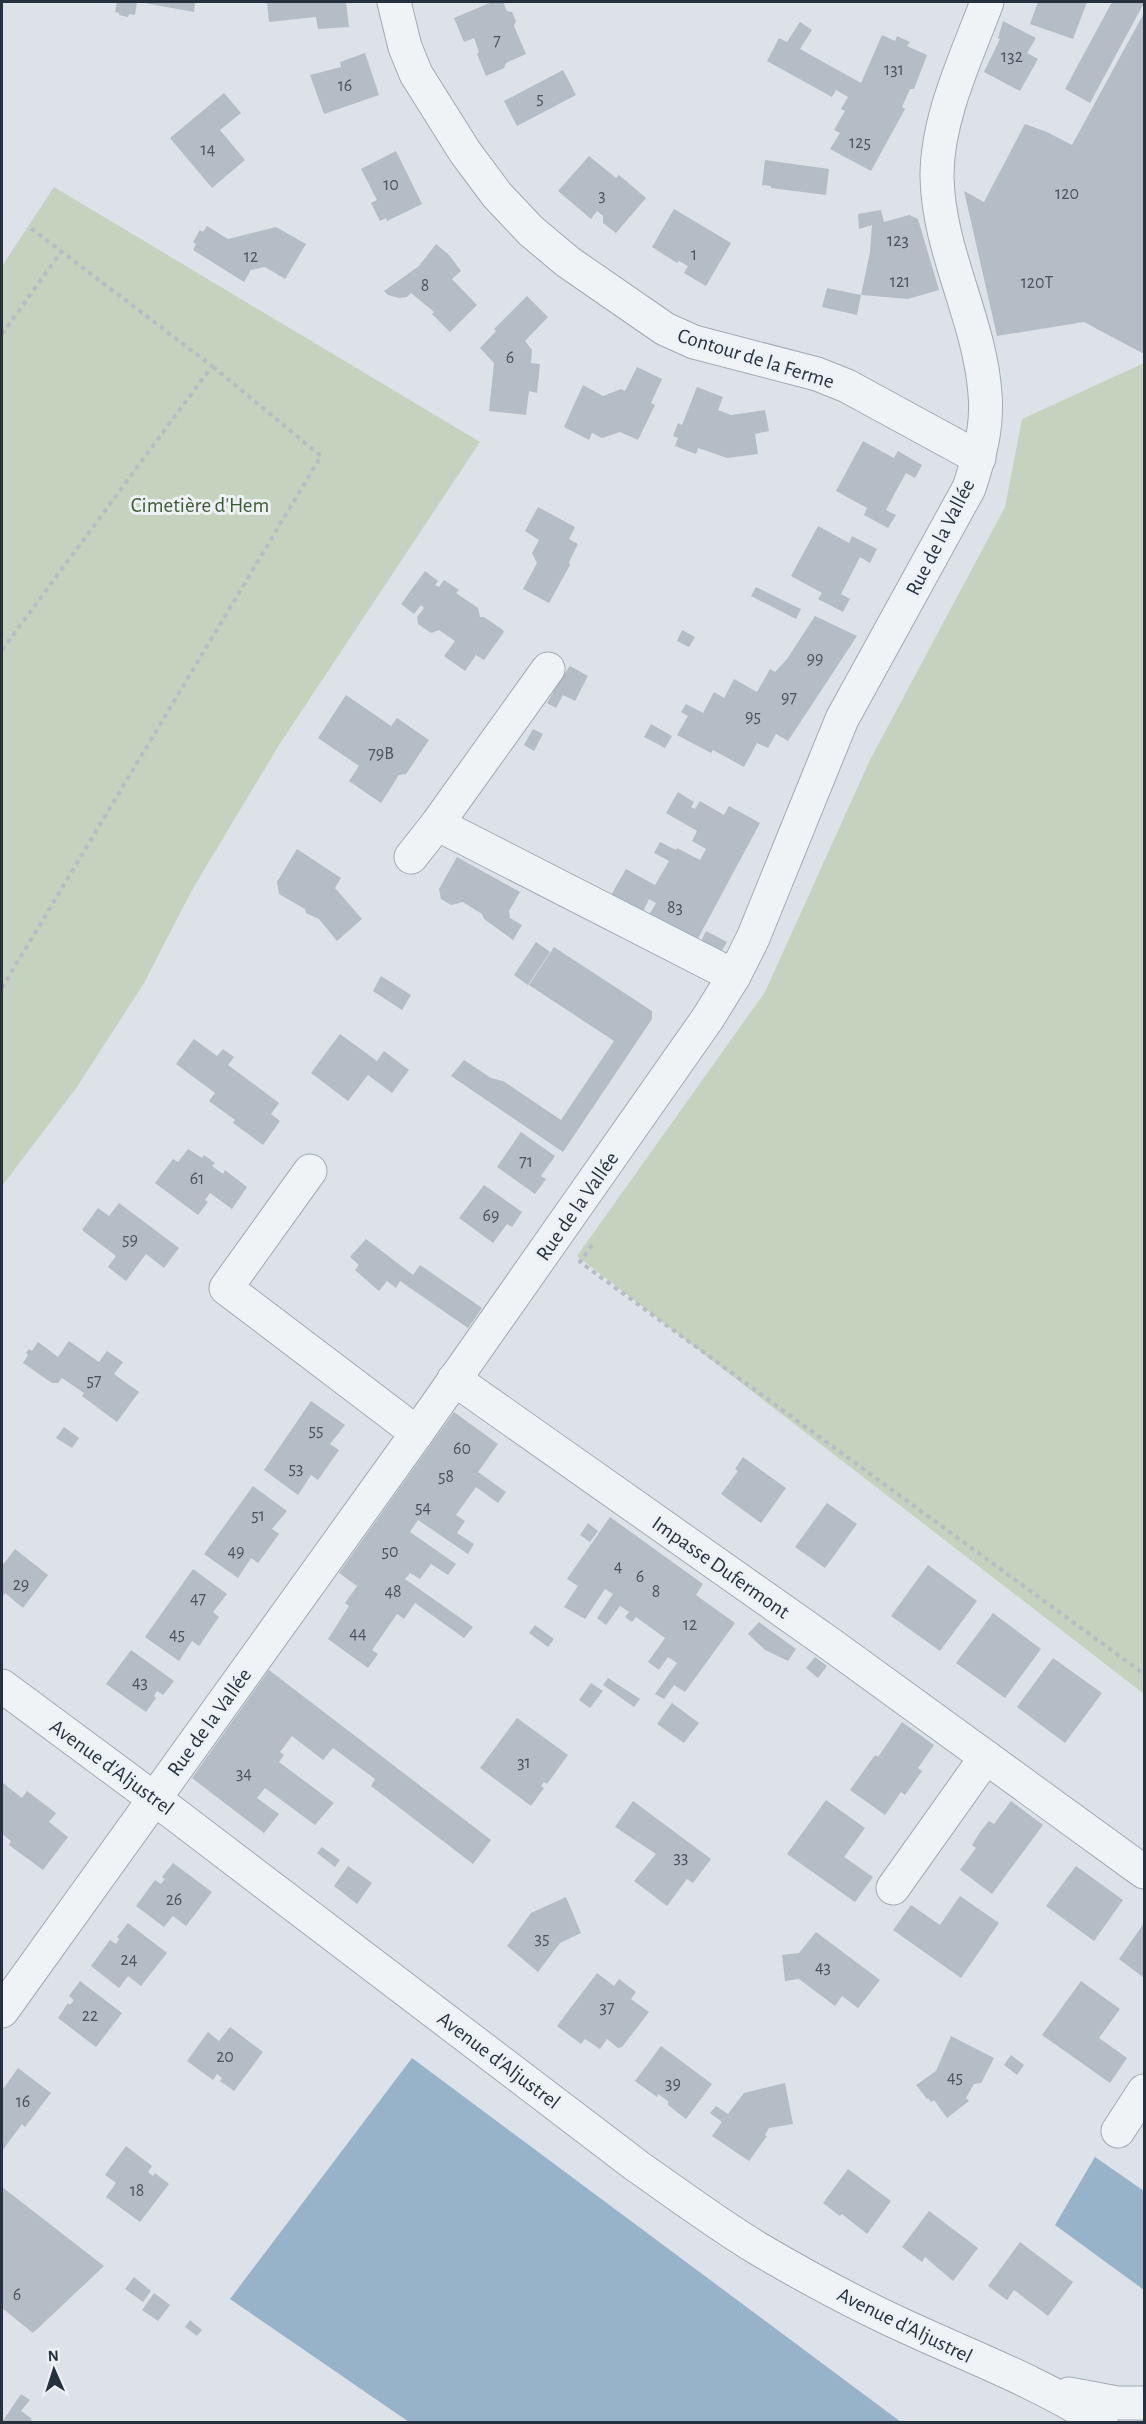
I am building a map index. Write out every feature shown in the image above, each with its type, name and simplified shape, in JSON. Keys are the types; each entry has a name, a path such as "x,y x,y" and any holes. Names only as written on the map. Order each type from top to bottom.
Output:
{"street":[{"name":"Contour de la Ferme","path":"394,2 405,47 416,74 465,152 497,195 531,231 568,262 665,329 694,342 817,374 848,386 979,458"},
{"name":"Rue de la Vallée","path":"2,2011 417,1433 675,1067 734,975 753,938 842,719 969,488 979,458 985,425 986,396 982,368 947,240 940,208 937,176 948,109 987,2"},
{"path":"411,857 548,669"},
{"path":"437,824 734,975"},
{"path":"310,1171 226,1288 417,1433"},
{"name":"Impasse Dufermont","path":"454,1379 1144,1872"},
{"name":"Avenue d'Aljustrel","path":"2,1686 637,2166 748,2242 876,2313 1061,2397 1101,2422"},
{"path":"893,1888 986,1757"},
{"path":"1118,2131 1144,2091"},
{"name":"Avenue d'Aljustrel","path":"1029,2382 1067,2393 1117,2403 1144,2403"}],"path":[{"path":"2,988 321,456 212,366 28,226"},
{"path":"2,334 61,252"},
{"path":"2,650 212,366"},
{"path":"594,1243 580,1262 1144,1674"}],"green space":[{"name":"Cimetière d'Hem","path":"54,187 480,442 279,745 192,890 144,983 77,1087 2,1186 2,266"},
{"path":"1144,363 1144,1694 577,1256 765,992 870,760 1005,507 1022,419"}],"water":[{"path":"412,2058 901,2422 409,2422 230,2299"},
{"path":"1095,2157 1144,2191 1144,2290 1055,2225"}],"building":[{"path":"117,2 137,2 135,15 129,14 128,17 119,15 115,12"},
{"path":"139,2 195,2 194,12"},
{"path":"267,2 346,2 349,27 318,29 316,17 269,22"},
{"path":"492,2 503,2 507,11 512,12 516,21 514,26 526,54 486,76 477,54 479,52 474,38 464,42 454,18"},
{"path":"1038,2 1087,2 1073,39 1030,24"},
{"path":"1112,2 1144,3 1090,103 1065,89"},
{"path":"1144,13 1144,354 1084,322 997,336 964,191 984,202 1025,124 1072,145"},
{"path":"1003,21 1036,38 1027,53 1038,59 1020,91 984,72 1000,39 998,38"},
{"path":"800,22 812,30 800,49 861,83 882,35 895,41 897,36 910,42 907,46 927,55 914,89 910,89 902,107 905,109 871,171 830,149 840,133 834,130 845,111 841,109 848,97 836,90 832,97 767,61 779,38 787,42"},
{"path":"365,53 379,95 324,114 310,75 341,67 340,62"},
{"path":"563,70 576,95 517,126 504,101"},
{"path":"224,93 241,113 220,130 245,160 212,188 170,138"},
{"path":"396,151 422,204 387,221 386,218 380,221 371,203 377,200 361,169"},
{"path":"589,156 616,178 619,175 646,198 616,233 603,223 603,216 597,211 591,219 558,191"},
{"path":"765,160 829,169 826,195 762,185"},
{"path":"674,209 731,243 706,286 684,273 688,266 679,261 677,263 652,247"},
{"path":"881,210 884,222 909,215 918,219 939,290 908,299 861,295 870,252 872,225 859,229 858,214"},
{"path":"207,226 228,239 276,227 306,244 285,279 265,267 251,270 244,282 193,250 196,244 193,242 200,230 203,232"},
{"path":"436,244 449,255 461,271 452,279 477,305 450,332 432,314 434,312 411,293 407,297 399,298 388,295 384,291 419,266"},
{"path":"827,288 861,295 857,315 822,307"},
{"path":"527,296 548,317 525,341 532,350 531,363 540,364 537,393 529,391 526,415 489,411 494,363 480,348 496,331 494,329"},
{"path":"637,367 662,379 651,403 655,405 638,440 620,432 602,438 592,433 589,440 564,427 583,385 603,396 621,389 625,391"},
{"path":"697,387 723,397 718,410 731,415 765,410 769,431 755,434 758,454 727,458 698,448 696,454 675,446 678,438 673,436 678,423 682,425"},
{"path":"863,441 894,458 898,451 922,465 915,478 906,473 896,491 886,510 896,515 888,528 864,515 867,508 836,491"},
{"path":"538,507 575,527 569,539 578,544 569,562 570,565 549,603 523,589 537,563 532,553 539,540 525,531"},
{"path":"818,526 849,543 852,536 877,549 870,563 860,557 841,594 850,599 843,612 818,599 822,593 791,576"},
{"path":"425,571 438,581 435,585 439,587 444,580 459,590 456,593 478,608 480,617 484,617 504,632 484,660 476,655 465,671 444,656 455,641 439,630 431,633 418,624 417,617 424,608 421,605 414,614 401,604"},
{"path":"756,587 801,609 796,619 751,596"},
{"path":"815,616 857,636 788,741 776,734 768,748 757,743 744,767 713,750 711,753 677,735 688,716 681,712 686,704 703,713 714,692 724,698 734,679 757,692 770,669 775,672 787,659"},
{"path":"682,630 695,637 689,647 677,641"},
{"path":"570,666 588,676 575,701 563,695 556,708 547,703"},
{"path":"346,695 391,726 397,718 429,740 406,774 399,775 381,803 349,781 359,766 318,738"},
{"path":"651,724 672,736 665,748 644,737"},
{"path":"533,729 543,734 534,751 524,745"},
{"path":"678,792 694,802 691,807 695,809 700,801 724,815 729,806 760,823 696,942 648,917 656,903 649,899 642,914 610,897 626,869 655,885 669,861 654,853 660,842 700,860 706,849 692,841 697,831 666,813"},
{"path":"297,849 341,878 335,888 362,919 337,941 319,919 306,913 305,909 279,894 277,882"},
{"path":"457,857 520,892 509,911 510,918 522,925 513,940 484,919 482,914 463,902 451,905 441,899 439,889"},
{"path":"706,931 727,942 721,952 701,941"},
{"path":"536,942 550,952 528,985 514,975"},
{"path":"554,947 652,1011 652,1019 563,1152 451,1076 464,1060 491,1078 503,1081 561,1120 614,1041 529,985"},
{"path":"381,976 411,995 402,1010 373,991"},
{"path":"340,1034 377,1061 384,1051 409,1070 392,1093 368,1075 348,1101 311,1073"},
{"path":"194,1039 217,1056 223,1049 234,1057 228,1065 279,1103 271,1114 280,1121 263,1145 233,1123 235,1120 209,1101 215,1093 176,1064"},
{"path":"521,1132 555,1156 541,1176 546,1179 535,1194 497,1167"},
{"path":"188,1149 202,1158 204,1155 215,1163 212,1166 223,1174 225,1170 247,1187 232,1209 210,1193 205,1200 208,1202 198,1215 155,1183 173,1159 178,1162"},
{"path":"484,1185 522,1212 512,1227 507,1224 493,1243 459,1218"},
{"path":"119,1203 179,1248 164,1268 146,1254 126,1281 108,1267 116,1256 82,1230 98,1208 109,1216"},
{"path":"366,1239 413,1275 420,1265 482,1308 468,1328 400,1281 396,1288 387,1281 379,1291 355,1270 359,1265 350,1257"},
{"path":"69,1341 99,1362 107,1351 123,1362 114,1374 139,1392 117,1422 82,1396 84,1393 62,1378 58,1383 52,1383 23,1363 28,1355 26,1353 29,1349 32,1351 38,1342 58,1357"},
{"path":"311,1401 345,1425 330,1444 339,1450 318,1480 311,1475 298,1495 264,1470"},
{"path":"454,1412 498,1444 478,1472 506,1492 498,1503 476,1487 456,1515 465,1521 457,1533 474,1544 468,1554 418,1520 410,1532 456,1564 448,1575 431,1564 420,1579 410,1573 405,1579 473,1627 464,1638 415,1603 404,1619 397,1614 372,1650 378,1654 368,1668 328,1639 349,1606 345,1603 357,1586 339,1573"},
{"path":"64,1427 79,1438 72,1448 56,1438"},
{"path":"743,1457 786,1488 761,1523 721,1494 738,1471 735,1469"},
{"path":"253,1486 287,1511 272,1529 279,1534 258,1563 251,1558 238,1578 204,1554"},
{"path":"827,1503 857,1524 825,1568 795,1547"},
{"path":"610,1517 703,1584 696,1595 735,1623 685,1692 674,1685 664,1699 655,1694 677,1663 668,1657 659,1670 648,1662 665,1638 636,1617 632,1622 625,1617 629,1612 620,1606 606,1625 597,1618 613,1594 605,1589 585,1619 564,1607 578,1586 567,1579"},
{"path":"588,1523 598,1531 590,1542 580,1535"},
{"path":"15,1549 48,1575 23,1608 5,1593 2,1597 2,1566"},
{"path":"928,1565 977,1601 940,1651 891,1616"},
{"path":"193,1569 227,1594 213,1612 219,1617 199,1646 192,1641 179,1661 145,1637"},
{"path":"993,1613 1041,1649 1005,1698 956,1663"},
{"path":"759,1622 796,1649 788,1661 765,1650 748,1634"},
{"path":"535,1625 554,1639 548,1647 529,1633"},
{"path":"131,1650 174,1681 163,1695 157,1691 154,1696 156,1698 146,1712 106,1684"},
{"path":"815,1657 827,1666 818,1678 806,1668"},
{"path":"1053,1658 1102,1693 1065,1743 1017,1707"},
{"path":"269,1670 491,1840 473,1864 371,1786 375,1779 333,1748 323,1760 292,1736 280,1752 284,1755 279,1762 334,1803 315,1825 265,1788 257,1798 279,1814 264,1833 192,1778"},
{"path":"608,1678 640,1699 634,1707 603,1685"},
{"path":"591,1683 603,1691 590,1708 579,1700"},
{"path":"672,1703 699,1723 684,1743 657,1724"},
{"path":"517,1718 568,1755 547,1784 544,1782 541,1786 544,1788 531,1806 480,1768"},
{"path":"902,1722 934,1745 918,1768 922,1771 905,1795 901,1792 885,1815 850,1790 875,1755 878,1757"},
{"path":"3,1783 22,1798 27,1791 56,1813 49,1822 68,1837 43,1870 9,1845 11,1841 2,1834"},
{"path":"826,1800 865,1828 844,1857 873,1877 855,1902 787,1854"},
{"path":"633,1801 711,1859 693,1883 687,1879 667,1906 634,1881 656,1854 615,1827"},
{"path":"1011,1801 1043,1825 992,1894 960,1870 976,1848 972,1845 980,1832 989,1821 994,1824"},
{"path":"322,1847 340,1860 335,1867 317,1853"},
{"path":"173,1863 212,1892 186,1926 173,1916 164,1927 136,1906 155,1880 161,1884 165,1879 162,1877"},
{"path":"348,1866 372,1883 357,1904 334,1886"},
{"path":"1076,1866 1123,1900 1094,1941 1046,1906"},
{"path":"960,1896 999,1923 961,1978 893,1930 911,1905 940,1925"},
{"path":"566,1897 581,1933 560,1943 538,1972 507,1946 531,1913"},
{"path":"128,1923 167,1953 141,1986 128,1976 119,1988 91,1966 110,1940 116,1944 119,1939 117,1937"},
{"path":"1144,1923 1144,1978 1119,1959"},
{"path":"816,1932 880,1980 858,2008 842,1996 835,2006 799,1979 785,1981 782,1955 799,1953"},
{"path":"597,1973 614,1986 619,1979 636,1992 631,1999 649,2012 622,2047 618,2048 607,2039 600,2049 585,2039 581,2044 557,2026"},
{"path":"80,1981 122,2013 96,2047 58,2018 68,2003 70,2005 74,2000 69,1996"},
{"path":"1081,1981 1120,2009 1099,2038 1127,2058 1110,2083 1042,2035"},
{"path":"230,2027 263,2052 234,2091 220,2081 222,2078 217,2074 213,2080 187,2061 208,2032 219,2041"},
{"path":"951,2036 994,2058 981,2083 974,2084 966,2098 969,2101 947,2118 934,2100 931,2102 927,2099 916,2085 936,2071"},
{"path":"661,2046 712,2084 686,2119 668,2105 668,2101 658,2094 657,2097 635,2081"},
{"path":"1011,2055 1024,2065 1017,2075 1004,2065"},
{"path":"18,2068 51,2093 25,2127 22,2124 2,2151 2,2086 4,2088"},
{"path":"785,2083 793,2124 769,2128 765,2135 767,2136 749,2161 712,2136 722,2122 710,2113 716,2106 728,2114 744,2093"},
{"path":"126,2146 152,2166 148,2172 153,2176 155,2173 169,2184 140,2222 106,2197 116,2183 105,2175"},
{"path":"848,2169 891,2201 867,2234 842,2214 840,2216 823,2203"},
{"path":"2,2187 104,2266 33,2333 2,2308"},
{"path":"929,2211 978,2248 953,2281 925,2257 922,2262 902,2247"},
{"path":"1020,2242 1073,2282 1048,2316 1014,2290 1007,2300 988,2286"},
{"path":"134,2277 151,2291 143,2302 125,2289"},
{"path":"154,2293 170,2305 158,2321 142,2310"},
{"path":"190,2320 202,2330 197,2336 185,2327"},
{"path":"21,2394 30,2400 21,2411 32,2419 30,2422 2,2422"}]}
